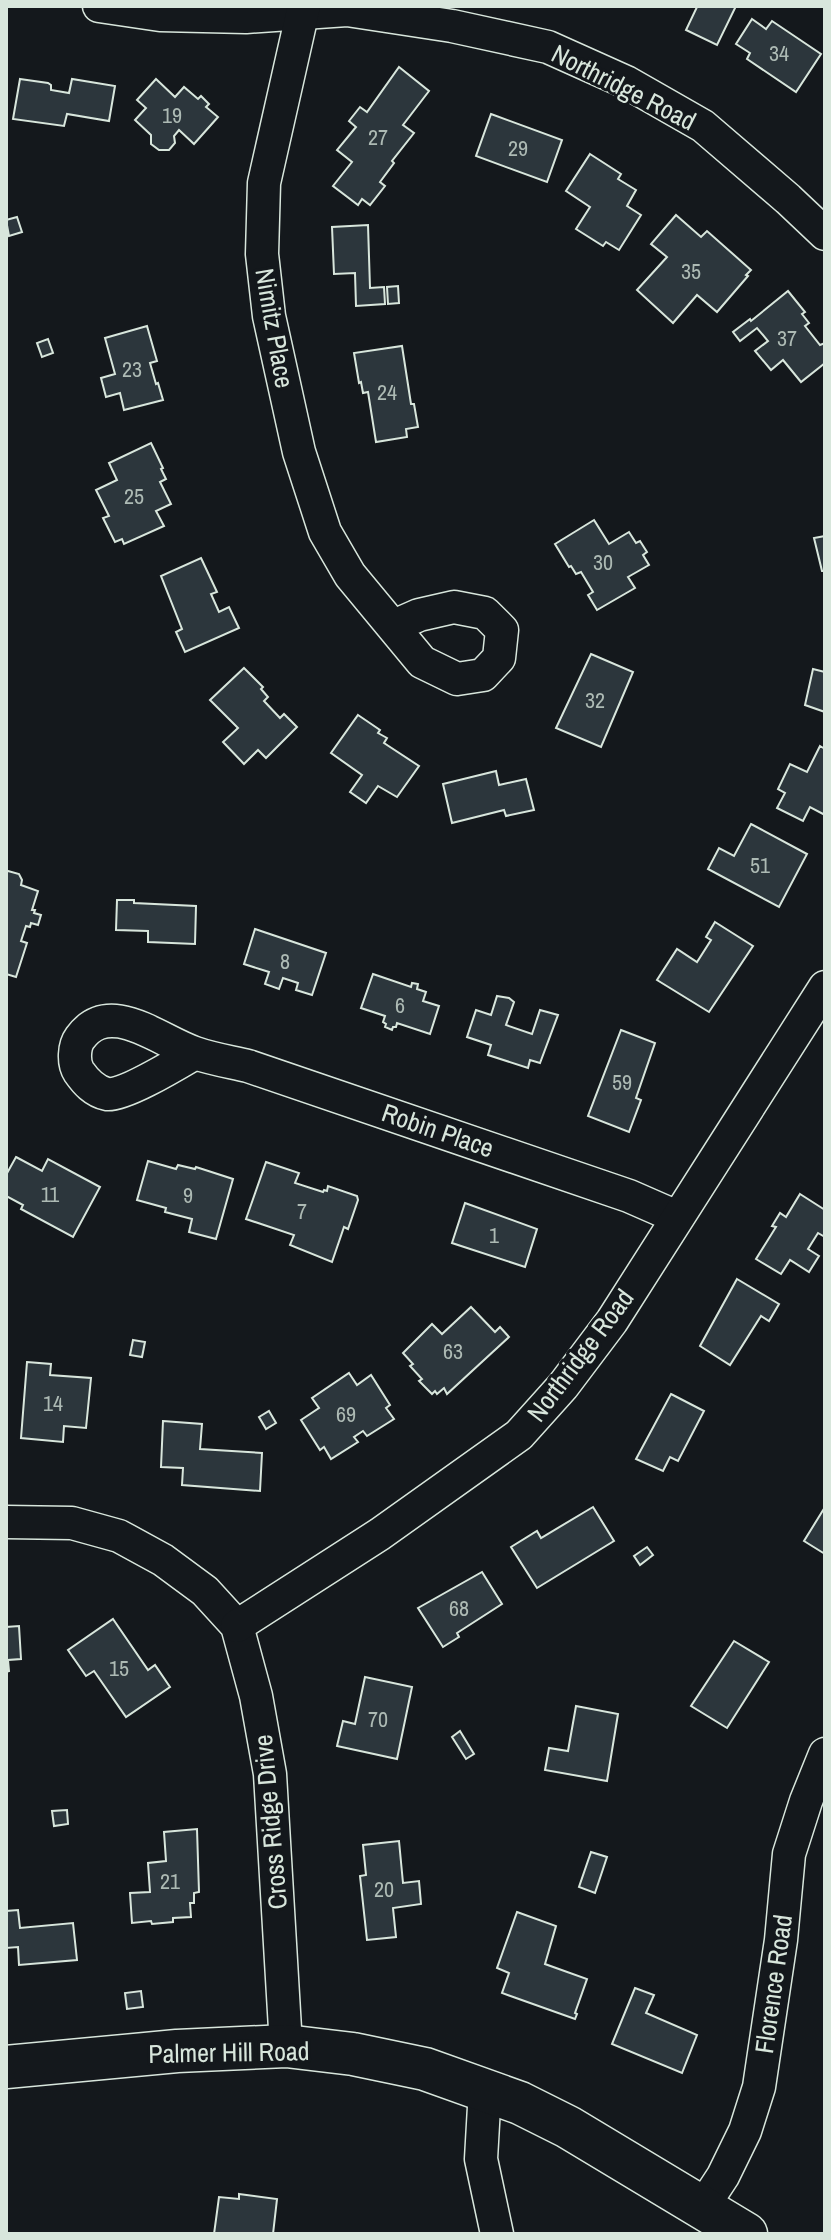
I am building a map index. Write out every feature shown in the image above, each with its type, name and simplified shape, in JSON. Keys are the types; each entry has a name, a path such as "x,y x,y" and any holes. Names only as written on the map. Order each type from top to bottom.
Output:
{"main road":[{"name":"Palmer Hill Road","path":"6,2067 177,2051 286,2046 353,2054 410,2066 520,2103 568,2127 746,2234"}],"street":[{"name":"Northridge Road","path":"99,6 160,15 246,17 303,9 347,10 452,26 548,47 626,82 703,126 825,234"},
{"name":"Nimitz Place","path":"303,9 264,183 262,254 269,316 299,452 325,532 350,575 394,626"},
{"name":"Northridge Road","path":"237,1626 380,1534 519,1435 563,1386 612,1321 825,987"},
{"name":"Robin Place","path":"195,1053 248,1066 629,1196 677,1217"},
{"name":"Cross Ridge Drive","path":"6,1522 72,1523 119,1536 163,1560 205,1591 237,1626 256,1696 270,1774 286,2046"},
{"name":"Florence Road","path":"702,2208 723,2176 745,2131 759,2087 781,1940 789,1854 825,1754"},
{"path":"485,2089 481,2159 497,2234"}],"building":[{"path":"696,6 736,6 717,45 686,30"},
{"path":"752,19 766,29 772,21 821,54 796,92 747,59 750,53 736,44"},
{"path":"399,67 429,91 403,125 414,133 380,182 385,186 370,205 362,199 358,205 333,186 352,162 337,150 356,127 349,121 360,107 367,112"},
{"path":"20,79 48,83 51,90 69,93 72,79 115,86 109,121 67,114 64,126 13,119"},
{"path":"156,79 175,97 184,87 198,99 201,96 209,104 206,107 218,117 194,144 179,130 169,150 159,150 151,144 151,135 135,120 146,108 137,100"},
{"path":"491,114 562,140 547,182 476,156"},
{"path":"590,154 621,174 618,179 636,190 627,206 641,215 619,250 606,242 603,246 576,229 590,207 566,191"},
{"path":"676,215 701,237 707,231 751,270 717,312 697,295 673,323 637,290 667,257 651,244"},
{"path":"17,217 22,232 9,236 6,220"},
{"path":"368,225 370,288 384,287 385,304 356,306 355,273 334,274 332,227"},
{"path":"398,286 399,303 388,304 387,287"},
{"path":"788,291 805,312 802,314 809,323 805,326 820,345 825,343 825,363 801,382 783,360 771,370 755,351 768,341 757,328 740,341 733,332"},
{"path":"147,326 157,361 150,363 163,400 124,410 120,393 106,397 101,378 115,374 105,338"},
{"path":"48,339 53,353 42,357 37,343"},
{"path":"402,346 411,404 414,404 418,427 406,429 407,437 376,442 368,392 363,393 359,383 354,353"},
{"path":"151,443 163,468 166,479 160,482 171,504 156,511 164,526 124,544 122,539 115,542 103,518 109,516 96,490 117,480 109,463"},
{"path":"594,520 609,544 629,532 636,543 640,541 647,552 643,555 649,565 628,577 635,588 597,610 588,595 593,592 581,572 576,574 569,567 555,544"},
{"path":"825,536 825,571 822,571 814,538"},
{"path":"201,558 217,592 211,594 219,612 229,607 239,628 185,652 176,632 182,629 161,576"},
{"path":"591,654 633,672 601,747 556,728"},
{"path":"244,668 263,687 261,689 268,697 264,701 280,718 284,714 297,727 266,758 258,750 244,764 223,742 238,728 210,700"},
{"path":"813,669 825,672 825,712 805,705"},
{"path":"358,715 380,730 378,733 387,738 384,743 419,766 397,797 378,786 366,803 350,792 362,775 331,753"},
{"path":"820,746 825,749 825,815 810,807 803,821 777,808 785,793 778,789 790,764 807,772"},
{"path":"496,771 499,785 526,779 534,810 506,816 504,810 452,823 443,784"},
{"path":"751,824 807,854 779,907 708,869 719,848 734,856"},
{"path":"8,871 19,874 21,885 38,891 32,910 41,915 38,925 31,923 30,927 26,926 21,941 27,943 16,977 6,974"},
{"path":"117,900 196,906 195,944 148,942 148,931 116,930"},
{"path":"715,922 753,946 709,1012 657,980 677,949 697,962 711,940 706,937"},
{"path":"255,929 326,953 312,995 296,990 298,983 283,978 279,989 265,984 269,972 244,964"},
{"path":"373,974 411,987 412,983 418,984 417,989 426,992 423,1001 439,1006 430,1034 397,1023 392,1030 385,1027 385,1016 361,1008"},
{"path":"497,996 514,1002 506,1025 532,1034 540,1010 558,1015 540,1063 530,1060 528,1068 488,1055 491,1045 467,1037 476,1010 491,1015"},
{"path":"621,1030 655,1043 636,1098 641,1100 629,1132 588,1116"},
{"path":"16,1157 42,1171 48,1159 100,1187 73,1237 21,1209 23,1205 6,1196 6,1175"},
{"path":"148,1161 176,1169 178,1165 196,1167 233,1179 216,1239 189,1232 192,1219 137,1200"},
{"path":"266,1162 299,1173 295,1183 323,1192 327,1191 328,1186 357,1196 348,1229 344,1227 332,1262 290,1245 294,1235 246,1219"},
{"path":"800,1194 825,1210 825,1237 818,1233 808,1249 819,1256 809,1272 790,1260 781,1274 756,1259 776,1227 772,1226 780,1213 786,1217"},
{"path":"465,1203 537,1229 525,1267 452,1243"},
{"path":"737,1279 779,1304 769,1321 761,1316 730,1365 700,1346"},
{"path":"471,1307 495,1332 500,1327 509,1337 447,1394 444,1388 432,1394 419,1381 422,1379 403,1353 432,1324 442,1334"},
{"path":"133,1340 145,1342 142,1357 130,1355"},
{"path":"27,1362 51,1364 50,1375 91,1378 86,1428 64,1426 63,1442 21,1438"},
{"path":"349,1373 357,1385 371,1375 390,1405 386,1408 394,1419 367,1436 363,1431 354,1437 358,1442 331,1459 324,1447 320,1450 301,1420 319,1408 312,1398"},
{"path":"671,1394 704,1411 678,1461 670,1457 663,1471 636,1459"},
{"path":"269,1411 276,1423 266,1429 259,1417"},
{"path":"163,1421 202,1424 200,1449 262,1453 260,1491 182,1485 183,1468 161,1467"},
{"path":"593,1507 614,1541 537,1588 511,1547 537,1531 541,1538"},
{"path":"825,1507 825,1554 804,1541"},
{"path":"647,1547 653,1555 640,1565 634,1556"},
{"path":"482,1572 502,1604 457,1633 459,1637 443,1647 418,1608"},
{"path":"113,1619 148,1670 155,1665 170,1687 126,1717 94,1671 86,1676 68,1650"},
{"path":"19,1626 21,1659 8,1660 9,1671 6,1672 6,1627"},
{"path":"734,1641 769,1662 727,1728 691,1706"},
{"path":"365,1677 412,1687 397,1759 337,1746 343,1721 355,1724"},
{"path":"576,1706 618,1714 607,1781 545,1770 549,1748 568,1751"},
{"path":"460,1731 474,1754 466,1759 452,1737"},
{"path":"67,1810 68,1824 54,1826 52,1811"},
{"path":"197,1829 199,1892 194,1893 194,1903 190,1903 191,1917 173,1918 173,1922 132,1923 130,1893 150,1892 148,1863 166,1861 164,1832"},
{"path":"399,1841 403,1883 419,1881 421,1904 393,1908 396,1937 367,1940 360,1876 366,1875 363,1845"},
{"path":"591,1852 607,1857 595,1893 579,1887"},
{"path":"18,1910 20,1928 73,1923 77,1960 19,1965 18,1947 6,1948 6,1911"},
{"path":"517,1912 556,1926 545,1964 587,1979 575,2019 502,1993 509,1973 497,1968"},
{"path":"635,1988 654,1995 646,2013 697,2035 682,2073 612,2044"},
{"path":"141,1991 143,2007 127,2009 125,1993"},
{"path":"239,2194 277,2199 273,2234 214,2234 219,2197 239,2199"}]}
